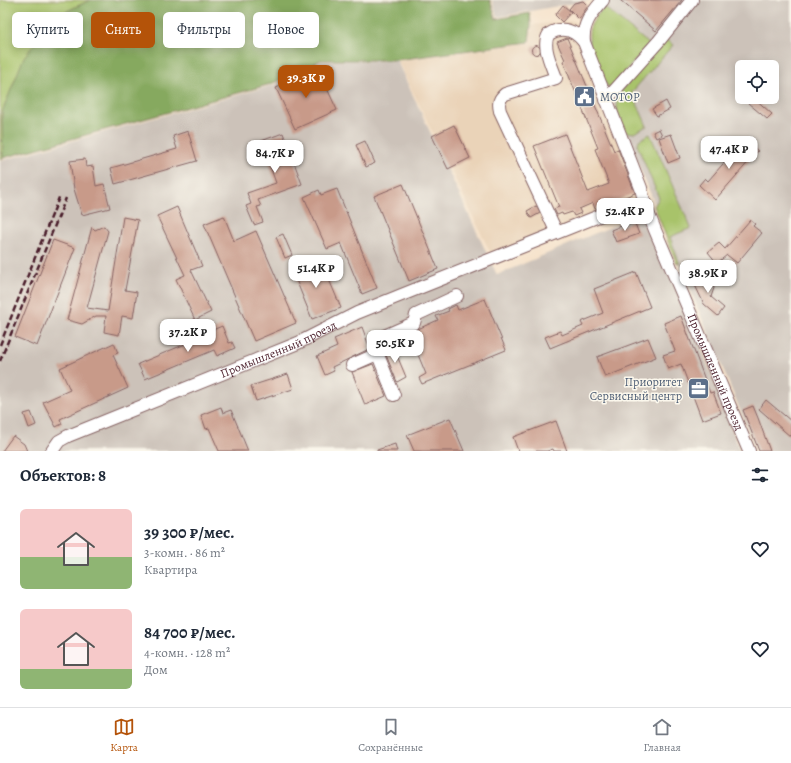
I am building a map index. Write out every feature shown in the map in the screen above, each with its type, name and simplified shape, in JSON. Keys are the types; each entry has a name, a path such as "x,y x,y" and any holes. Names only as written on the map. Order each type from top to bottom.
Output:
{"street":[{"path":"606,100 658,42 692,0"},
{"path":"584,42 585,26 597,2"},
{"path":"556,231 498,104 500,99 505,94 556,78 546,45 546,38 549,34 566,30 579,35 584,42"},
{"name":"Промышленный проезд","path":"584,42 641,188 645,205 748,451"},
{"name":"Промышленный проезд","path":"52,451 59,441 68,436 298,343 357,313 556,231 619,208 645,205"},
{"path":"394,395 377,354 376,346 382,337 414,323 416,315 457,296"},
{"path":"352,365 377,354"}],"shaded area":[{"path":"492,0 592,0 497,17"},
{"path":"593,0 791,0 791,451 757,451 587,40 600,7"},
{"path":"574,21 646,198 493,258 398,61 530,43 532,25"},
{"path":"321,61 397,61 497,275 650,210 740,451 0,451 0,161 273,85"}],"green space":[{"path":"0,0 90,0 65,12 12,12 12,48 39,48 2,112 3,158 0,159"},
{"path":"90,0 490,0 496,19 530,13 531,25 529,42 397,60 321,60 271,84 3,158 2,112 24,57 31,48 83,48 83,12 65,12"},
{"path":"604,7 649,44 611,88 606,85 593,55 589,39 591,25"},
{"path":"664,38 673,45 632,92 647,126 634,133 626,132 617,108 620,93"},
{"path":"650,134 691,228 670,237 680,264 676,262 654,206 659,198 637,145 639,140"}],"building":[{"path":"620,0 682,0 656,31"},
{"path":"583,1 588,6 579,19 569,9 574,3"},
{"path":"563,5 571,12 562,22 555,15"},
{"name":"МОТОР","path":"567,38 614,151 618,149 635,193 595,209 593,203 579,209 581,213 574,216 572,212 557,215 554,209 559,207 534,146 565,134 588,192 609,184 595,149 598,148 563,61 565,60 557,42"},
{"path":"536,45 541,50 536,55 531,50"},
{"path":"318,69 337,110 295,129 276,88"},
{"path":"666,101 670,109 657,116 652,109"},
{"path":"749,104 761,104 772,114 767,119"},
{"path":"454,125 470,158 448,169 432,136"},
{"path":"659,129 662,135 656,138 653,132"},
{"path":"188,131 197,161 115,184 111,168 177,149 173,136"},
{"path":"283,133 302,184 258,200 261,206 257,207 263,222 254,225 246,206 251,204 247,193 276,183 261,141"},
{"path":"671,134 680,158 668,163 659,138"},
{"path":"744,140 758,151 715,200 699,185 705,178 708,181"},
{"path":"365,141 375,163 366,167 356,145"},
{"path":"85,159 86,167 93,166 96,186 104,184 110,208 82,215 74,189 70,161"},
{"path":"403,184 438,269 409,281 374,196"},
{"path":"337,189 377,288 362,294 341,243 327,249 304,197 319,190 321,195"},
{"path":"536,206 540,213 531,218 527,211"},
{"path":"177,207 202,266 191,270 211,312 195,320 176,279 185,275 157,216"},
{"path":"224,216 234,241 256,231 296,323 254,341 204,224"},
{"path":"123,217 138,220 125,290 137,292 133,318 122,316 119,335 104,332 106,316 96,316 82,324 67,320 92,227 95,230 104,226 108,231 87,308 108,311"},
{"path":"750,220 755,224 753,226 762,233 737,263 727,255 717,263 708,252 719,243 725,249"},
{"path":"634,221 639,234 616,242 611,230"},
{"path":"283,234 292,255 285,258 276,237"},
{"path":"53,240 75,248 37,346 15,337"},
{"path":"320,258 341,308 312,319 292,270"},
{"path":"636,272 650,307 550,348 545,337 560,331 562,335 583,326 581,322 603,313 594,289"},
{"path":"708,274 714,288 711,297 724,308 718,316 704,304 693,281"},
{"path":"485,299 506,350 422,384 419,378 426,374 409,333 438,320 436,316 449,311 448,309 456,305 458,310"},
{"path":"681,316 710,393 713,392 721,413 702,420 681,364 668,369 663,355 675,351 664,323"},
{"path":"222,326 229,343 232,342 235,348 217,356 214,350 145,379 138,364 209,334 208,332"},
{"path":"362,327 369,349 332,367 334,371 325,375 317,356 337,347 334,339"},
{"path":"648,338 656,357 605,377 597,357"},
{"path":"114,343 118,353 113,355 128,388 60,419 62,424 56,427 43,402 70,390 60,368"},
{"path":"393,346 406,377 397,382 384,350"},
{"path":"373,364 386,396 365,405 352,372"},
{"path":"288,374 293,389 256,401 251,386"},
{"path":"766,400 791,421 791,437 759,409"},
{"path":"753,406 770,451 759,451 743,410"},
{"path":"221,407 223,413 231,410 248,451 219,451 209,428 206,429 201,415"},
{"path":"31,412 36,425 29,428 24,414"},
{"path":"450,418 464,451 414,451 407,435"},
{"path":"556,421 567,451 554,451 553,449 547,451 518,451 513,437"},
{"path":"13,436 24,444 27,451 2,451"},
{"path":"395,444 397,451 377,451 377,450"}],"railway":[{"path":"0,345 60,195"},
{"path":"0,361 66,198"}],"place":[{"name":"МОТОР","path":"585,97"},
{"name":"Приоритет Сервисный центр","path":"698,389"}]}
